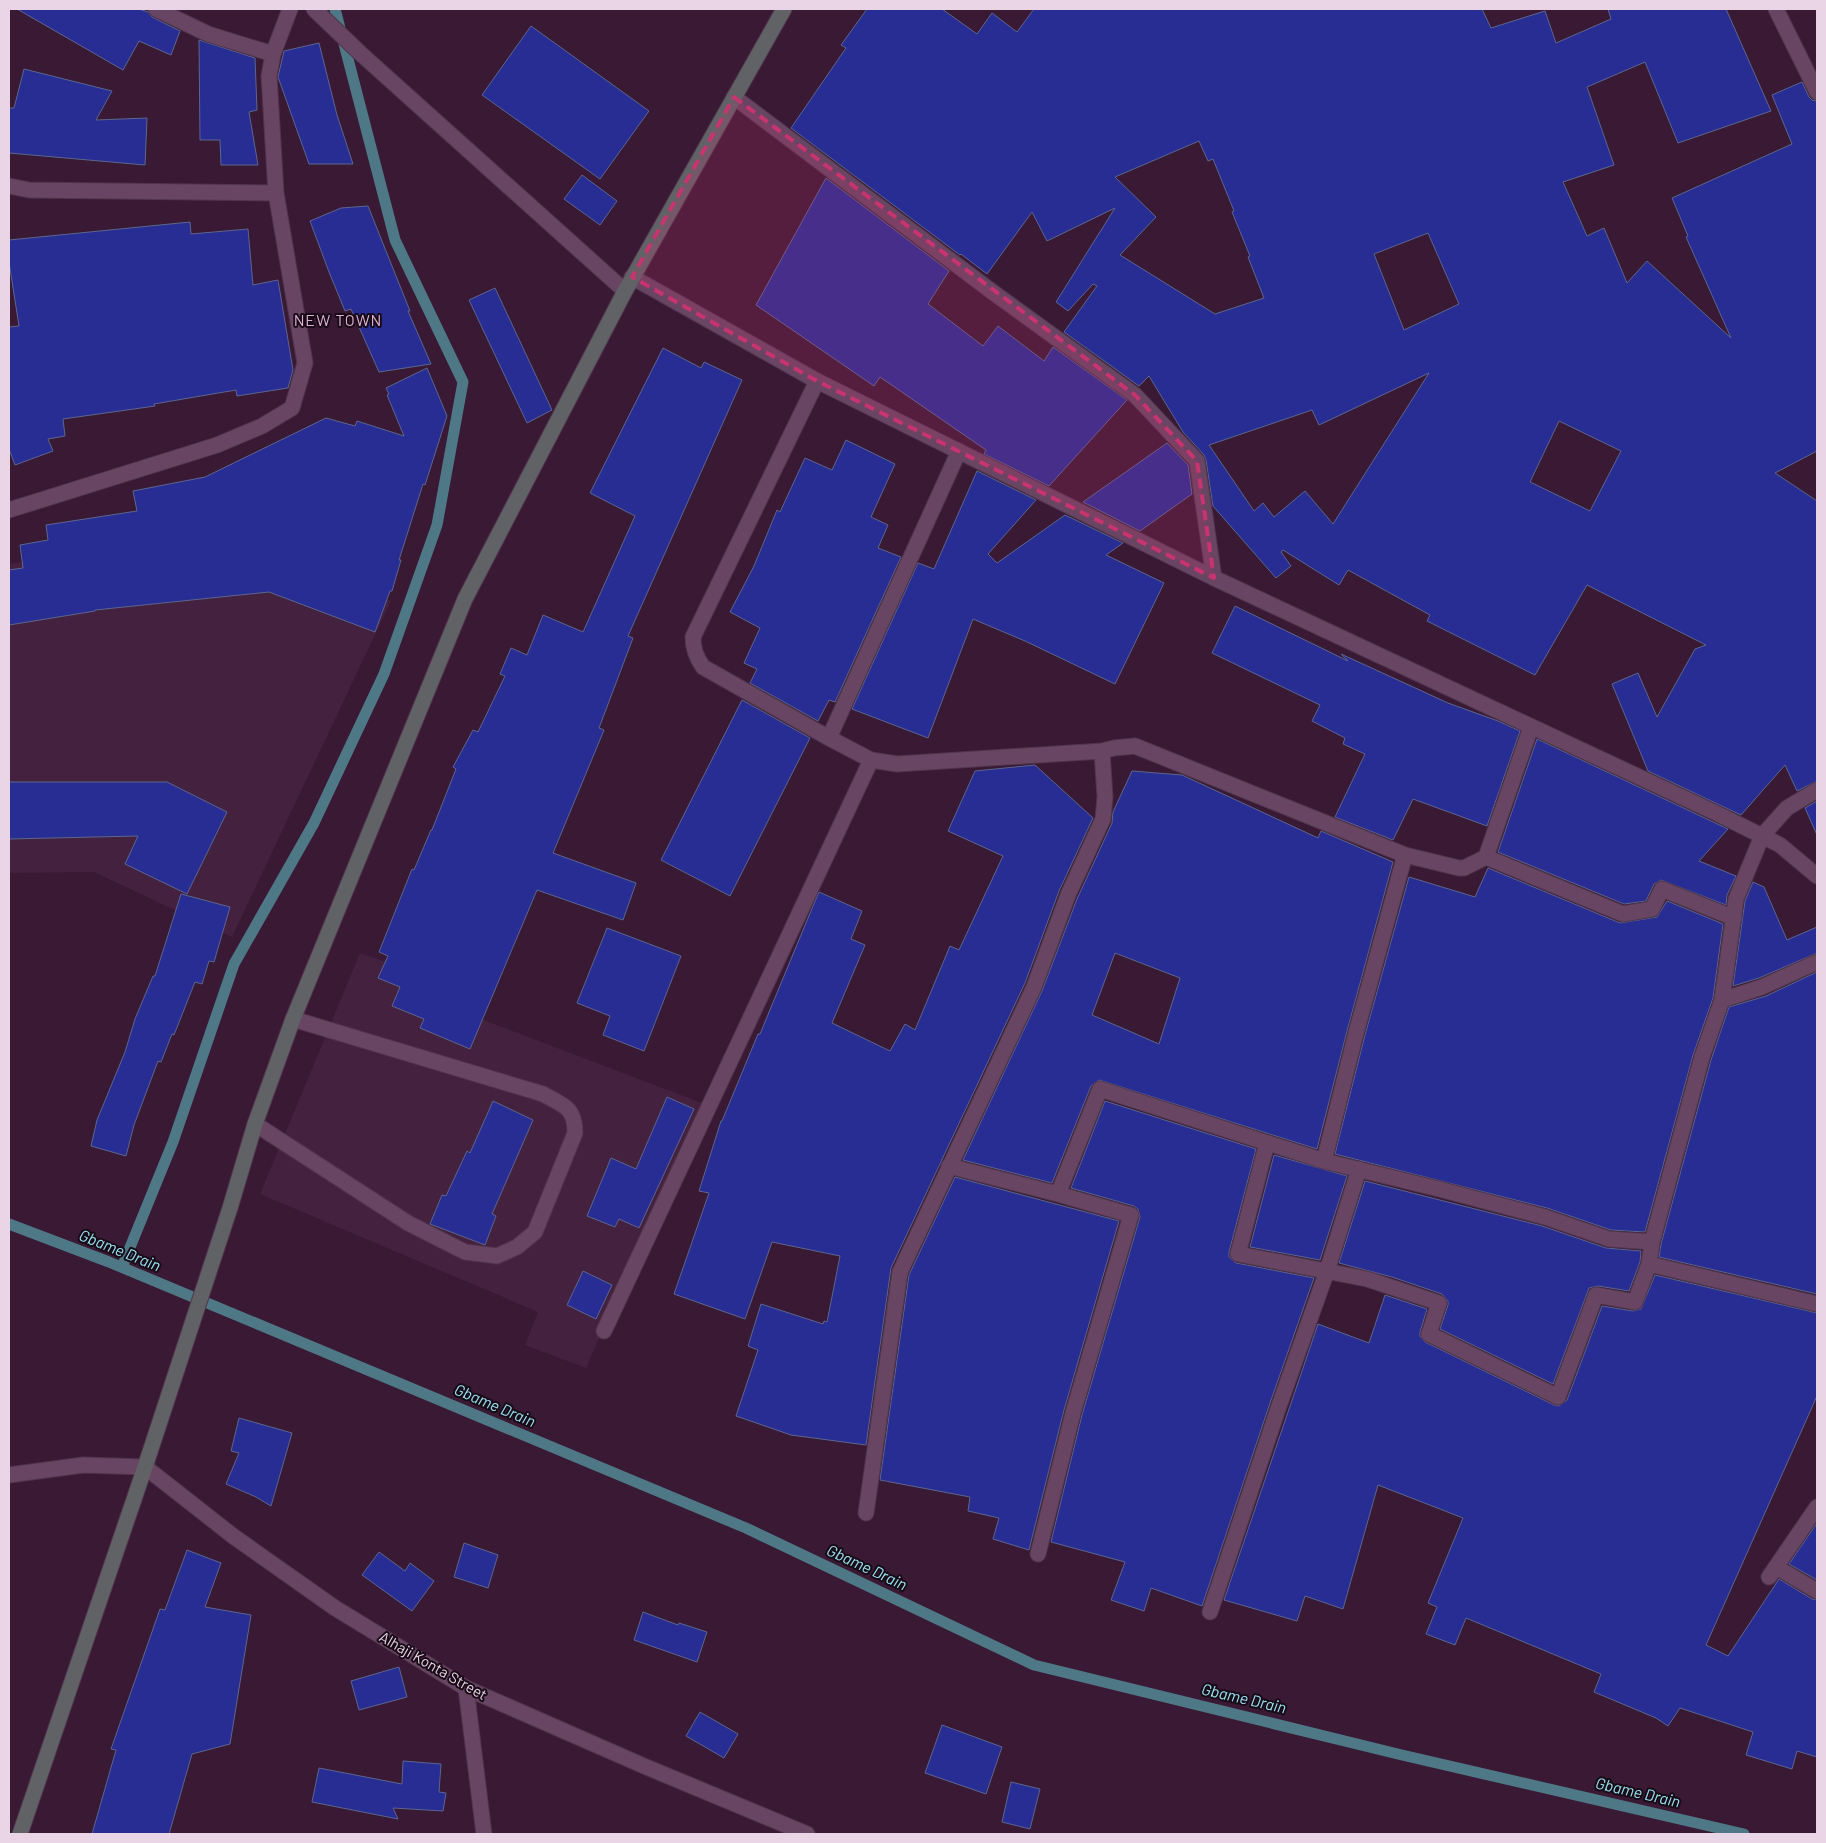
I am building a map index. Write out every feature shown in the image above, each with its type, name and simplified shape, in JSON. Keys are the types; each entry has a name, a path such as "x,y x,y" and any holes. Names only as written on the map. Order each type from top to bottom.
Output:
{"main road":[{"path":"20,1834 172,1386 230,1208 255,1124 293,1019 465,599 632,277 784,9"}],"street":[{"path":"156,9 208,34 273,54"},
{"path":"9,510 216,445 262,426 292,408 305,363 276,193 269,76 273,54 290,9"},
{"path":"314,9 360,53 625,291"},
{"path":"1776,9 1817,92"},
{"path":"734,97 994,293 1135,395 1196,461 1214,578"},
{"path":"9,186 29,190 276,193"},
{"path":"632,277 817,381 1214,578 1780,845 1817,876"},
{"path":"817,381 693,637 693,647 696,658 703,667 872,760 897,764 1102,751 1135,746 1405,855 1464,868 1486,857 1531,727"},
{"path":"829,738 959,451"},
{"path":"866,1512 900,1272 1034,987 1068,895 1103,818 1105,797 1102,751"},
{"path":"604,1331 872,760"},
{"path":"1268,1143 1238,1254 1367,1279 1440,1303 1429,1334 1558,1397 1596,1295 1635,1302 1649,1264 1652,1242 1702,1057 1722,1000 1736,899 1762,836 1787,808 1817,790"},
{"path":"1324,1161 1356,1033 1405,855"},
{"path":"1486,857 1623,914 1652,909 1662,889 1734,918"},
{"path":"1722,1000 1762,987 1817,962"},
{"path":"255,1124 408,1223 464,1252 497,1256 517,1247 535,1232 575,1133 575,1119 565,1107 544,1094 293,1019"},
{"path":"1058,1194 1100,1089 1324,1161 1545,1217 1609,1239 1652,1242"},
{"path":"949,1166 1131,1215 1073,1413 1038,1554"},
{"path":"1210,1612 1359,1169"},
{"path":"1649,1264 1817,1304"},
{"path":"9,1475 83,1465 145,1467"},
{"name":"Alhaji Konta Street","path":"145,1467 233,1536 335,1608 466,1688 644,1766 808,1834"},
{"path":"1817,1507 1773,1572 1817,1590"},
{"path":"466,1688 484,1834"}],"highlighted area":[{"path":"734,97 1135,395 1197,461 1214,578 817,381 632,277"}],"shaded area":[{"path":"138,546 274,559 391,601 232,937 94,872 9,873 9,564"},
{"path":"360,953 434,978 428,999 702,1103 586,1368 525,1345 538,1312 260,1194"}],"building":[{"path":"17,9 139,9 148,12 152,17 180,31 171,55 139,41 123,70"},
{"path":"867,9 942,9 977,34 992,13 1017,32 1034,9 1482,9 1491,28 1545,11 1556,43 1611,19 1608,9 1726,9 1771,111 1678,143 1645,62 1587,87 1614,165 1563,182 1587,236 1604,228 1627,283 1647,261 1731,338 1686,237 1688,236 1672,198 1792,144 1772,95 1802,82 1809,97 1817,101 1817,451 1775,473 1817,501 1817,781 1797,791 1785,765 1741,815 1648,771 1612,684 1638,673 1657,717 1695,649 1706,645 1587,585 1535,675 1427,621 1430,615 1348,570 1339,585 1283,550 1281,552 1291,566 1276,578 1213,506 1204,455 1183,432 1149,376 1139,386 1064,332 1097,286 1093,284 1068,311 1056,302 1115,208 1047,241 1032,212 987,274 791,128 846,48 841,45","holes":["1199,141 1208,161 1213,159 1234,211 1232,212 1250,256 1248,257 1264,298 1215,314 1120,255 1156,217 1115,177","1428,233 1459,304 1404,330 1374,254","1429,373 1333,524 1305,491 1274,517 1263,503 1254,511 1209,445 1312,410 1319,425","1559,421 1621,451 1590,511 1530,482"]},
{"path":"531,26 649,111 600,179 482,95"},
{"path":"199,40 255,58 257,110 249,112 258,165 221,165 220,140 200,140"},
{"path":"319,43 337,115 353,164 309,164 278,77 284,51"},
{"path":"24,69 112,91 96,120 147,118 145,165 9,153 9,108 14,108"},
{"path":"582,175 617,201 600,225 564,199"},
{"path":"826,178 949,271 928,304 983,346 998,326 1044,361 1053,347 1127,400 1049,486 984,454 986,450 880,377 874,386 756,305"},
{"path":"368,206 410,311 408,311 431,364 379,372 351,309 345,311 329,272 310,221 341,208"},
{"path":"190,222 191,234 248,229 253,285 278,280 293,370 288,388 237,396 236,390 154,404 155,406 63,419 65,436 48,439 53,451 15,465 9,449 9,327 19,326 9,262 9,240"},
{"path":"495,288 552,410 527,423 469,300"},
{"path":"663,348 701,368 704,362 742,380 628,636 633,638 599,728 604,730 553,853 636,883 623,920 537,890 470,1049 420,1028 424,1019 392,1006 400,987 378,978 388,956 379,952 412,869 414,870 432,830 456,769 453,767 473,730 478,732 505,676 500,674 511,648 527,655 543,615 583,632 635,516 590,493"},
{"path":"427,368 447,416 399,560 401,560 392,591 390,591 375,632 269,592 95,610 9,625 9,570 23,568 20,545 48,540 46,525 137,511 133,491 205,477 326,418 355,426 357,421 404,436 387,395 389,394 386,388"},
{"path":"846,440 895,464 871,517 888,525 878,548 901,557 835,702 829,700 818,721 750,683 757,669 744,663 760,628 730,612 754,566 777,510 780,512 805,458 832,470"},
{"path":"1167,443 1188,465 1192,494 1140,531 1083,502"},
{"path":"977,471 1036,500 988,554 997,563 1065,515 1123,543 1106,555 1164,583 1115,684 1025,641 973,619 928,738 852,709 918,563 934,569"},
{"path":"1235,606 1348,661 1341,654 1448,703 1520,731 1487,826 1413,799 1393,840 1335,817 1365,754 1343,744 1345,738 1312,721 1320,705 1212,653"},
{"path":"742,700 810,738 730,896 661,860"},
{"path":"1537,739 1728,829 1699,861 1736,876 1727,895 1726,905 1661,880 1654,884 1646,901 1624,904 1498,852"},
{"path":"1035,765 1093,818 1059,891 1025,983 891,1268 866,1445 791,1435 736,1416 758,1350 748,1346 761,1304 823,1324 824,1321 827,1322 840,1256 772,1242 745,1319 674,1294 709,1193 699,1191 721,1121 758,1034 760,1034 819,892 862,911 851,939 865,945 832,1023 890,1051 905,1024 915,1030 950,946 959,950 1003,856 948,831 975,771"},
{"path":"1132,771 1182,775 1318,838 1321,831 1393,862 1317,1149 1099,1080 1091,1086 1052,1183 963,1160 1042,991 1077,899 1112,823 1113,812","holes":["1115,953 1180,978 1159,1044 1092,1015"]},
{"path":"9,782 167,782 227,812 187,894 125,864 138,836 9,839"},
{"path":"1817,801 1817,835 1805,808"},
{"path":"1488,868 1620,923 1657,917 1667,901 1723,924 1713,998 1693,1055 1645,1232 1611,1230 1547,1208 1335,1154 1365,1035 1409,877 1475,897"},
{"path":"1753,882 1764,887 1787,940 1817,927 1817,953 1759,978 1733,986 1745,901"},
{"path":"181,894 230,907 214,962 209,961 202,984 195,982 174,1035 172,1034 161,1062 158,1061 134,1125 126,1156 91,1146 97,1120 125,1052 135,1019 153,976 155,976"},
{"path":"607,928 681,956 644,1051 603,1035 610,1016 577,1003"},
{"path":"1817,972 1817,1294 1659,1257 1711,1060 1729,1007 1766,996"},
{"path":"667,1097 694,1109 639,1228 619,1219 615,1227 587,1216 611,1158 636,1169"},
{"path":"493,1101 533,1120 492,1214 496,1216 485,1245 430,1224 442,1195 446,1196 467,1151 470,1153"},
{"path":"1105,1101 1256,1149 1229,1257 1236,1263 1314,1278 1202,1606 1151,1588 1144,1611 1111,1600 1125,1562 1051,1542 1082,1415 1140,1217 1138,1209 1134,1206 1071,1188"},
{"path":"1274,1155 1347,1176 1320,1260 1250,1247"},
{"path":"955,1177 1119,1221 1064,1410 1029,1550 993,1539 999,1518 968,1511 970,1497 880,1480 909,1275"},
{"path":"1365,1181 1542,1226 1606,1248 1641,1251 1640,1262 1629,1291 1598,1286 1589,1288 1553,1384 1440,1329 1448,1305 1448,1301 1442,1294 1392,1277 1339,1263"},
{"path":"583,1271 612,1285 596,1319 567,1305"},
{"path":"1655,1275 1817,1313 1817,1396 1706,1645 1728,1656 1779,1579 1812,1599 1817,1600 1817,1757 1797,1751 1792,1769 1746,1755 1753,1732 1680,1708 1668,1726 1656,1718 1594,1692 1601,1674 1466,1618 1455,1645 1426,1634 1437,1607 1428,1603 1463,1518 1378,1485 1343,1609 1305,1596 1297,1621 1224,1600 1318,1324 1369,1343 1385,1295 1427,1309 1420,1332 1420,1336 1425,1342 1559,1406 1567,1400 1602,1306 1633,1311 1641,1309"},
{"path":"239,1418 292,1433 271,1506 226,1484 239,1453 231,1451"},
{"path":"1817,1523 1817,1580 1789,1564"},
{"path":"464,1543 498,1555 488,1588 454,1577"},
{"path":"187,1550 221,1563 205,1607 251,1615 230,1744 192,1754 169,1834 92,1834 116,1750 111,1749 160,1609 165,1610"},
{"path":"379,1552 405,1571 410,1563 434,1581 412,1611 362,1575"},
{"path":"643,1612 678,1625 679,1623 707,1632 697,1662 634,1640"},
{"path":"399,1667 407,1697 359,1710 351,1681"},
{"path":"700,1712 738,1734 724,1758 686,1736"},
{"path":"942,1725 1002,1747 986,1794 925,1773"},
{"path":"403,1761 441,1764 439,1792 446,1793 443,1811 393,1808 398,1819 312,1802 319,1768 402,1784"},
{"path":"1011,1782 1040,1789 1030,1829 1002,1822"}],"waterway":[{"path":"122,1267 173,1142 234,964 314,823 384,674 437,525 463,382 395,240 335,9"},
{"name":"Gbame Drain","path":"9,1224 109,1262 746,1528 1034,1665 1402,1755 1744,1834"}],"district":[{"name":"NEW TOWN","path":"338,320"}]}
